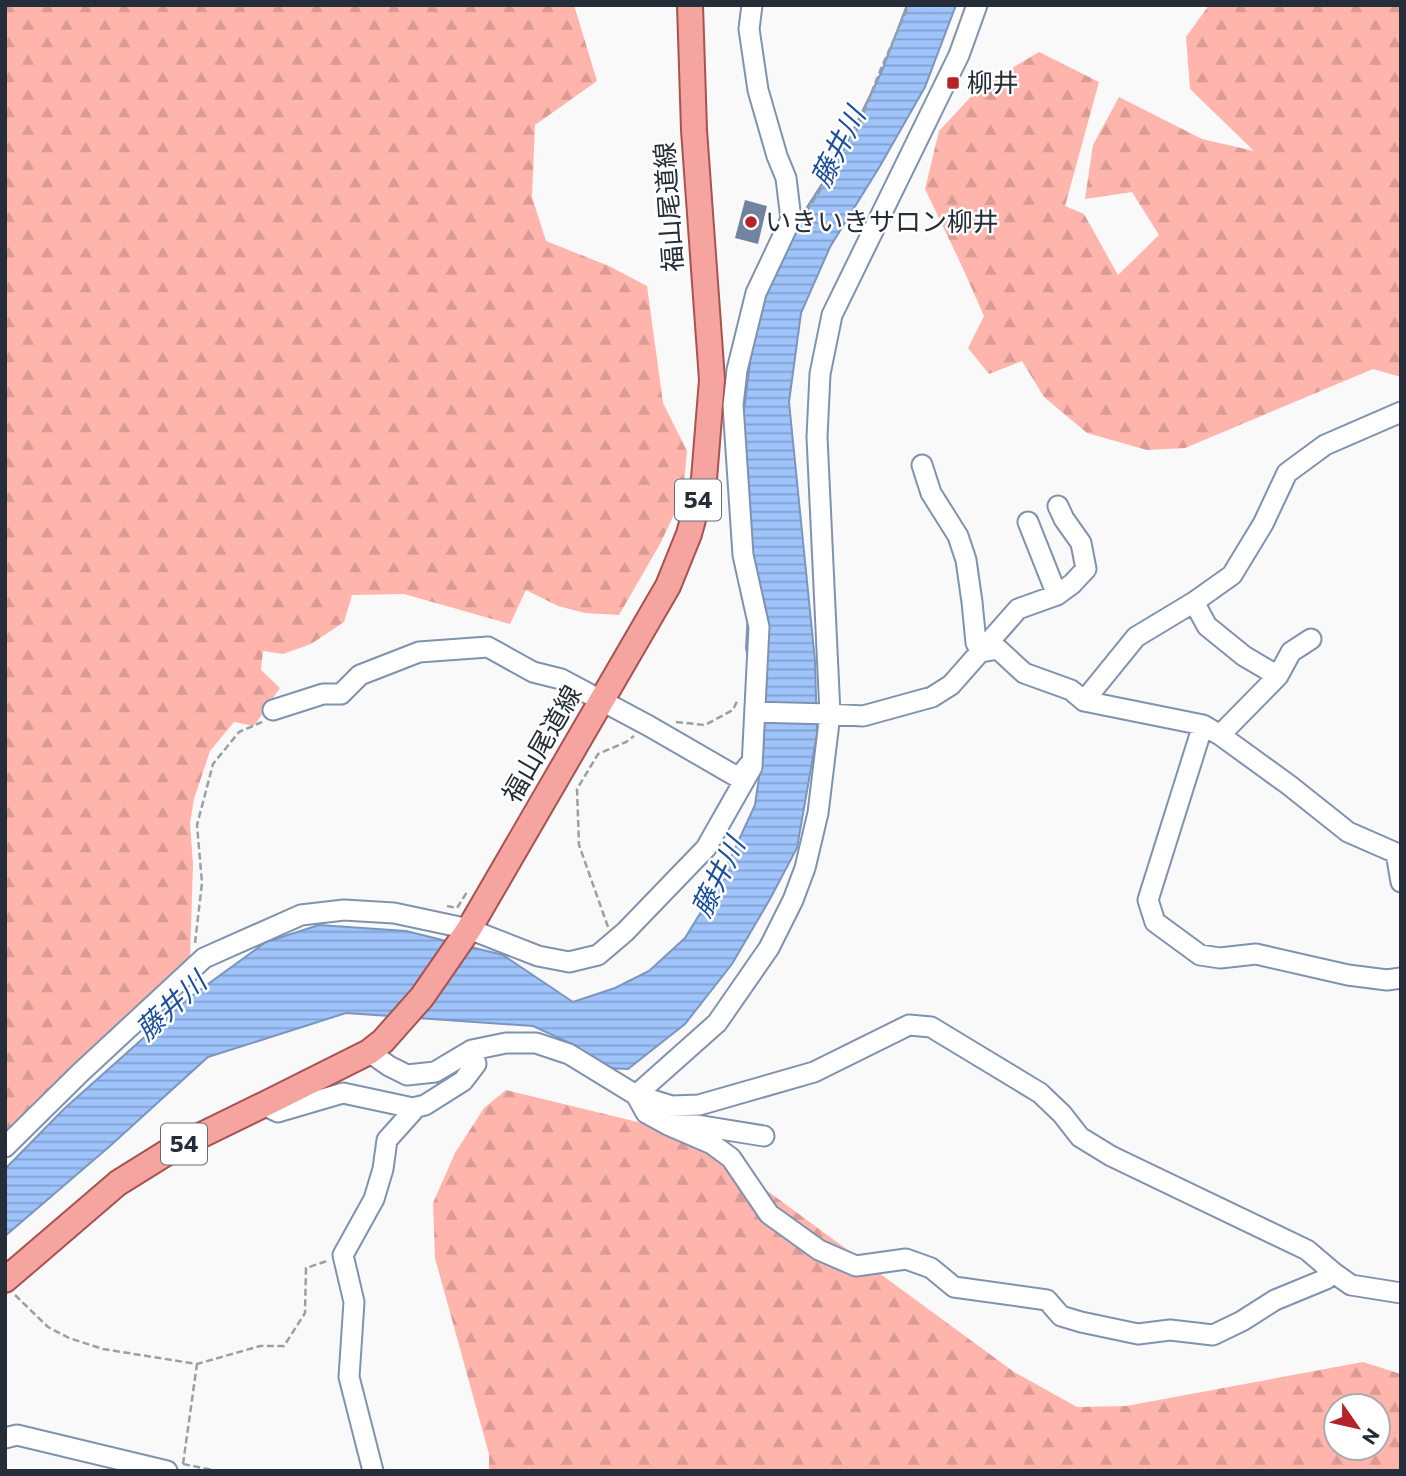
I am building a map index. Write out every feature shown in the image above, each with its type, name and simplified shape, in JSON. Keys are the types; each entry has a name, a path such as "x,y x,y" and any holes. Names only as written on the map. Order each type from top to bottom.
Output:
{"main road":[{"name":"福山尾道線","path":"10,1287 118,1183 171,1150 376,1046 422,997 466,933 668,586 690,534 704,479 712,380 694,130 690,5"}],"street":[{"path":"5,1147 204,958 300,915 344,910 394,913 538,956 569,962 598,955 625,932 706,848 752,766 759,627 743,555 733,405 737,369 756,293 791,219 786,178 758,90 749,29 752,5"},
{"path":"636,1095 717,1023 769,948 793,900 805,868 818,813 830,714 817,437 820,374 832,315 959,55 977,5"},
{"path":"712,380 733,405"},
{"path":"1084,701 1136,636 1194,602 1232,575 1263,524 1287,473 1325,445 1401,412"},
{"path":"922,465 931,494 958,536 966,560 976,643 981,652"},
{"path":"755,712 863,716 932,696 951,685 1018,609 1057,595 1086,569 1081,543 1058,506"},
{"path":"1028,522 1057,595"},
{"path":"1194,602 1207,626 1244,656 1278,676"},
{"path":"1220,735 1278,676 1291,652 1311,639"},
{"path":"273,710 323,694 341,694 360,675 419,652 488,647 533,672 561,679 739,778 748,766 752,766"},
{"path":"981,652 998,649 1024,673 1071,690 1084,701 1203,726 1220,735 1348,832 1399,852 1401,882"},
{"path":"1203,726 1148,900 1155,922 1200,955 1220,958 1256,954 1348,975 1387,980 1401,978"},
{"path":"376,1046 389,1066 407,1075 435,1072 472,1050 506,1043 536,1043 569,1054 636,1095 672,1106 699,1105 814,1072 909,1025 931,1027 1040,1093 1062,1114 1080,1137 1111,1156 1307,1250 1351,1285 1400,1289"},
{"path":"263,1105 278,1112 343,1093 413,1108 425,1105 463,1081 476,1064 472,1050"},
{"path":"636,1095 646,1113 712,1144 731,1158 769,1213 819,1250 856,1266 905,1259 931,1268 954,1287 1046,1300 1061,1316 1139,1334 1170,1330 1213,1335 1275,1300 1326,1279 1334,1273"},
{"path":"373,1471 349,1377 354,1302 342,1255 374,1199 383,1169 387,1140 413,1108"},
{"path":"668,1125 696,1125 764,1136"},
{"path":"5,1438 17,1435 167,1471"}],"path":[{"path":"791,219 806,213 852,142 909,5"},
{"path":"625,932 610,933 590,878 579,845 577,789 598,754 626,742 649,726 678,721 705,725 733,710 745,685 757,681"},
{"path":"204,958 194,942 202,883 197,825 213,764 239,732 265,721 273,710"},
{"path":"446,906 457,908 472,884"},
{"path":"10,1287 48,1328 69,1338 103,1349 197,1364 260,1346 284,1346 304,1314 306,1268 342,1255"},
{"path":"197,1364 183,1464 218,1471"}],"green space":[{"path":"5,5 574,5 597,81 535,125 532,197 546,241 609,266 647,286 663,403 687,451 683,496 660,544 619,615 585,613 558,606 526,590 510,624 404,594 352,595 344,622 311,644 283,654 263,651 261,670 280,688 254,726 234,722 210,751 194,799 190,823 193,865 187,975 5,1146"},
{"path":"1209,5 1401,5 1401,377 1373,369 1185,448 1147,450 1087,433 1044,397 1022,361 989,374 968,348 984,316 925,189 939,131 980,87 1039,52 1099,82 1065,206 1084,214 1118,275 1159,235 1132,192 1085,199 1093,145 1119,97 1202,139 1254,151 1190,89 1186,37"},
{"path":"506,1090 691,1135 1014,1372 1077,1407 1126,1406 1363,1362 1401,1374 1401,1471 489,1471 489,1454 435,1258 433,1203 455,1153 484,1108"}],"water":[{"path":"907,5 956,5 925,87 830,247 801,313 789,402 815,661 817,734 797,848 732,964 685,1024 628,1069 606,1068 570,1043 533,1026 346,1013 208,1057 5,1236 5,1169 65,1108 186,1000 266,942 319,925 406,931 503,955 573,1002 615,988 649,971 685,938 720,881 755,805 764,743 746,648 752,540 742,426 751,354 767,288 791,232 842,153 881,73"}],"building":[{"name":"いきいきサロン柳井","path":"745,200 767,206 758,244 735,238"}],"place":[{"name":"柳井","path":"953,83"},
{"name":"いきいきサロン柳井","path":"751,222"}],"water label":[{"name":"藤井川","path":"838,147"},
{"name":"藤井川","path":"718,877"},
{"name":"藤井川","path":"171,1006"}]}
